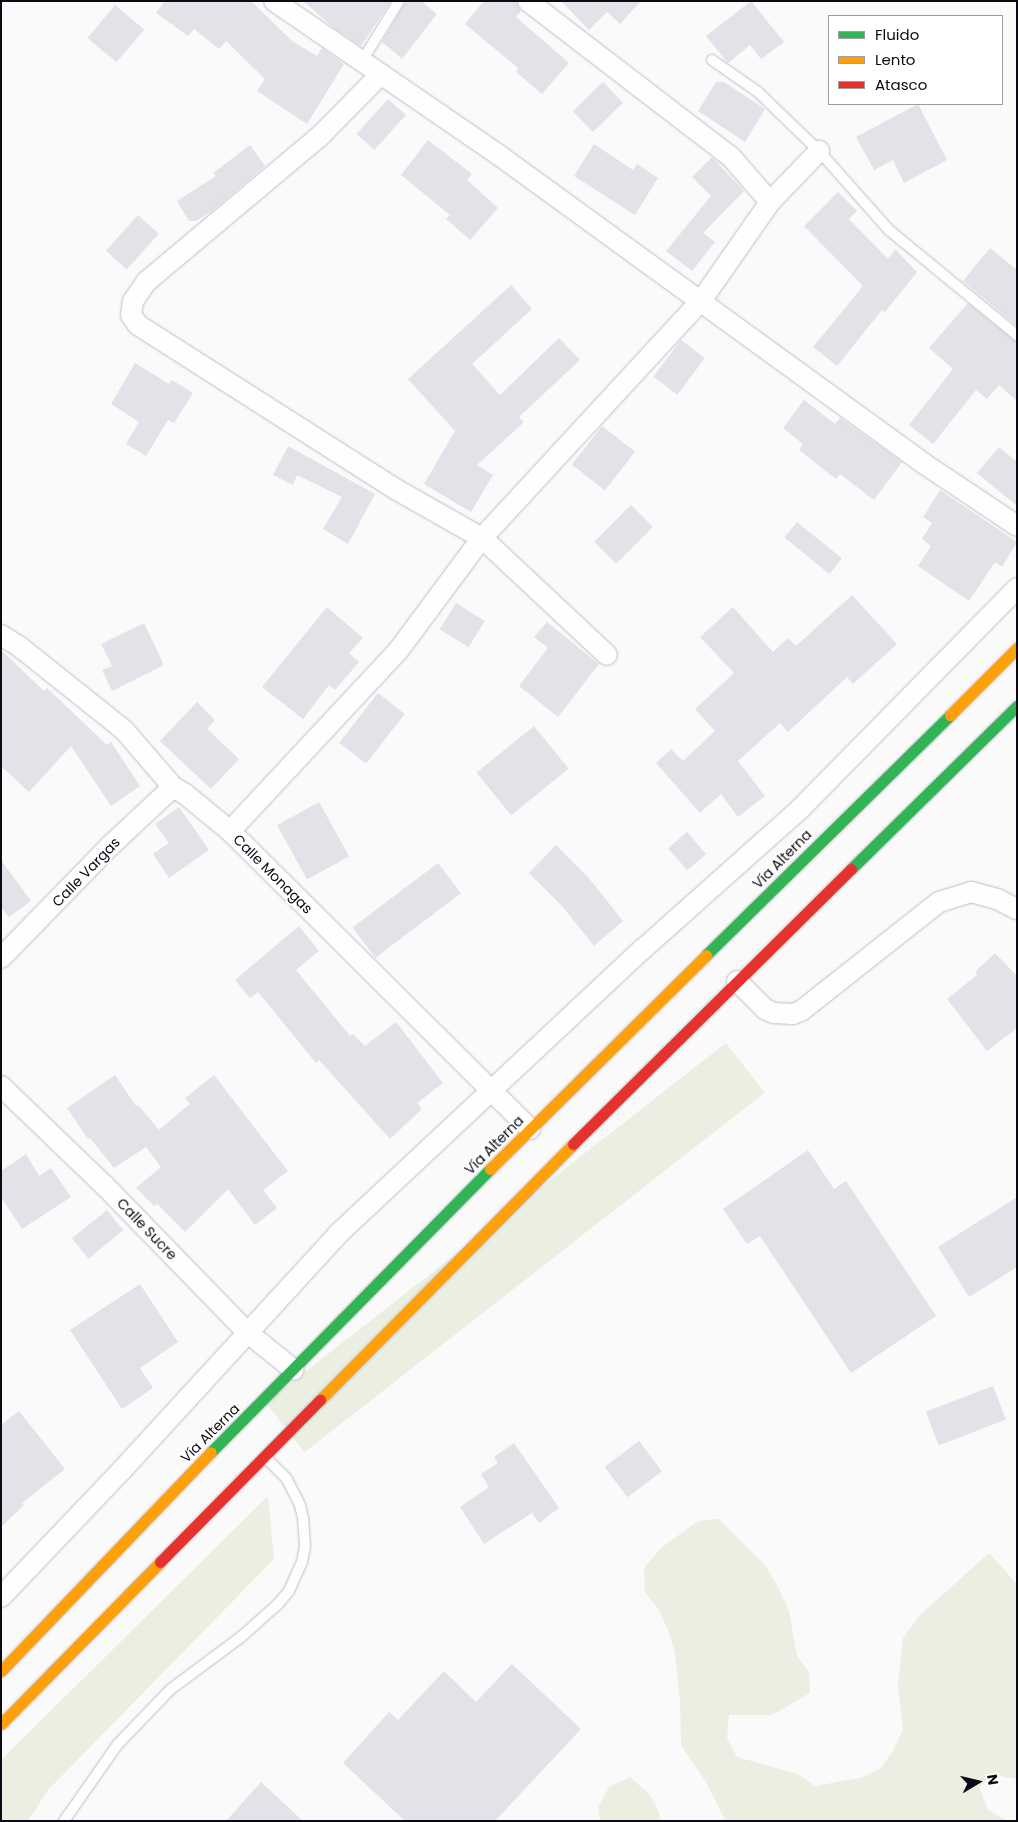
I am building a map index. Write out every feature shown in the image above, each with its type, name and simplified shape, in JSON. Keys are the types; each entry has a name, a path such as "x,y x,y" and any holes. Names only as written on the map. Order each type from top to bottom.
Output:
{"highway":[{"name":"Vía Alterna","path":"1,1671 124,1540 530,1129 1017,648"},
{"path":"1,1724 587,1129 1017,706"}],"street":[{"path":"274,1 496,153 923,463 1017,526"},
{"path":"528,1 731,157 770,202"},
{"path":"381,74 320,136 148,281 133,300 131,315 138,325 397,490 482,538 607,655"},
{"path":"230,831 398,651 482,538 701,301 770,202 819,151"},
{"path":"1,1597 122,1470 338,1234 643,949 800,809 1017,588"},
{"name":"Calle Monagas","path":"1,635 20,647 124,730 173,788 184,794 230,831 530,1129"},
{"name":"Calle Vargas","path":"1,958 110,846 173,788"},
{"path":"737,981 765,1009 774,1013 792,1014 801,1011 823,995 939,902 971,892 1015,906"},
{"name":"Calle Sucre","path":"1,1086 104,1185 247,1332 294,1370"}],"lane":[{"path":"362,61 400,1"},
{"path":"712,60 758,92 819,151 889,230 1017,335"},
{"path":"64,1821 118,1744 172,1689 241,1637 278,1604 293,1584 302,1562 305,1546 303,1518 286,1478 265,1456"}],"shaded area":[{"path":"726,1043 765,1093 305,1452 266,1403"},
{"path":"268,1496 274,1559 48,1790 28,1821 1,1821 1,1760"},
{"path":"719,1519 766,1566 779,1589 789,1611 797,1656 809,1672 810,1693 772,1715 729,1715 727,1738 737,1757 798,1774 815,1786 860,1778 880,1769 893,1751 903,1729 898,1685 903,1638 919,1616 989,1553 1017,1584 1017,1779 995,1775 979,1787 988,1810 1008,1821 726,1821 706,1782 681,1745 680,1701 675,1653 659,1610 645,1592 644,1568 661,1548 698,1521"},
{"path":"630,1777 648,1793 659,1812 660,1821 600,1821 598,1807 609,1787"}],"building":[{"path":"165,1 251,1 292,41 317,56 322,48 344,64 307,124 257,91 265,79 226,41 219,49 194,29 188,36 156,13"},
{"path":"303,1 391,1 361,46 334,28"},
{"path":"406,1 421,1 437,14 402,59 382,42"},
{"path":"484,1 516,1 521,11 516,17 569,63 542,94 516,72 518,68 465,24"},
{"path":"561,1 641,1 620,24 607,12 589,30"},
{"path":"751,1 784,42 761,59 750,45 728,63 706,36"},
{"path":"115,5 144,29 116,62 87,38"},
{"path":"603,82 623,103 593,132 573,111"},
{"path":"716,82 724,82 765,109 745,142 698,111"},
{"path":"388,99 406,115 374,150 357,134"},
{"path":"919,105 947,160 904,183 893,160 874,170 856,137"},
{"path":"428,140 472,174 467,180 498,208 470,240 446,219 450,215 401,175"},
{"path":"594,144 633,170 637,164 658,178 635,215 574,176"},
{"path":"250,145 265,166 212,211 196,221 189,221 177,201 216,176 213,173"},
{"path":"712,157 744,191 703,233 715,242 692,271 666,251 711,196 692,177"},
{"path":"838,192 857,211 849,219 888,259 895,249 917,272 885,312 882,310 837,366 813,347 863,286 804,226"},
{"path":"138,215 159,234 127,269 106,251"},
{"path":"990,248 1017,270 1017,326 963,281"},
{"path":"511,285 532,309 472,364 500,395 559,338 580,360 519,417 524,422 477,465 493,475 471,512 424,484 455,431 408,379"},
{"path":"968,303 1017,342 1017,401 999,385 987,399 976,390 933,444 909,425 953,369 929,348"},
{"path":"681,340 705,358 677,395 653,377"},
{"path":"135,363 169,384 172,380 193,393 174,423 168,420 146,456 126,444 139,422 111,404"},
{"path":"804,400 835,424 840,418 902,462 874,500 840,474 836,479 799,450 803,444 783,428"},
{"path":"602,426 635,452 605,490 572,465"},
{"path":"288,446 375,494 348,544 323,529 342,497 297,475 293,485 273,475"},
{"path":"999,447 1017,462 1017,506 977,473"},
{"path":"940,490 1017,542 1002,567 995,562 969,601 918,566 931,546 922,539 932,523 923,517"},
{"path":"631,505 653,527 616,564 594,542"},
{"path":"797,522 842,559 829,574 784,538"},
{"path":"852,595 897,644 853,684 847,677 788,732 780,723 738,761 765,796 738,817 721,794 700,813 656,763 671,749 683,761 715,731 695,709 734,673 700,637 733,607 773,652 788,638 796,646"},
{"path":"456,603 485,621 468,647 440,629"},
{"path":"327,607 363,638 349,653 359,662 335,690 329,685 303,719 262,687"},
{"path":"547,622 599,664 558,717 519,686 548,648 534,637"},
{"path":"144,623 164,665 112,691 102,670 112,666 101,644"},
{"path":"1,650 44,691 47,688 107,745 111,742 140,786 111,806 71,746 29,792 1,766"},
{"path":"378,693 405,714 366,764 339,743"},
{"path":"197,702 215,720 207,729 239,759 211,789 160,741"},
{"path":"534,726 569,769 511,815 476,773"},
{"path":"319,802 349,856 307,879 277,825"},
{"path":"179,807 209,850 169,878 153,854 169,843 155,824"},
{"path":"687,832 706,854 687,870 668,848"},
{"path":"556,845 588,877 623,921 594,946 562,906 529,873"},
{"path":"1,860 31,901 9,917 1,907"},
{"path":"438,863 461,893 375,958 353,927"},
{"path":"299,926 319,951 296,970 350,1036 353,1034 365,1046 396,1022 443,1083 417,1103 422,1109 390,1139 319,1060 316,1063 258,992 250,998 235,980"},
{"path":"995,953 1017,976 1017,1028 987,1051 947,999 977,975 975,972"},
{"path":"115,1075 136,1106 138,1105 159,1130 190,1104 185,1098 214,1075 288,1171 263,1190 277,1208 255,1225 228,1189 185,1232 157,1204 154,1206 136,1188 161,1167 146,1147 114,1168 90,1138 88,1139 67,1108"},
{"path":"808,1150 834,1189 846,1181 936,1316 851,1373 760,1236 747,1244 723,1209"},
{"path":"26,1154 39,1176 51,1168 71,1197 22,1229 1,1197 1,1171"},
{"path":"1017,1197 1017,1267 969,1297 938,1247"},
{"path":"107,1210 123,1230 88,1259 72,1238"},
{"path":"140,1284 178,1342 140,1368 153,1388 122,1409 70,1330"},
{"path":"993,1386 1006,1420 939,1445 926,1412"},
{"path":"19,1411 65,1469 22,1503 24,1505 1,1527 1,1425"},
{"path":"639,1441 662,1471 628,1497 605,1467"},
{"path":"514,1443 559,1508 539,1523 532,1513 484,1544 460,1507 489,1487 481,1474 498,1463 494,1457"},
{"path":"512,1664 581,1729 495,1821 405,1821 343,1763 389,1712 398,1720 444,1671 476,1702"},
{"path":"261,1782 303,1821 226,1821"}],"traffic: fast":[{"path":"851,869 1017,706"},
{"path":"706,955 950,715"},
{"path":"211,1452 490,1169"}],"traffic: slow":[{"path":"950,715 1017,648"},
{"path":"490,1169 706,955"},
{"path":"320,1400 573,1144"},
{"path":"1,1671 211,1452"},
{"path":"1,1724 160,1562"}],"traffic: jam":[{"path":"573,1144 851,869"},
{"path":"160,1562 320,1400"}]}
